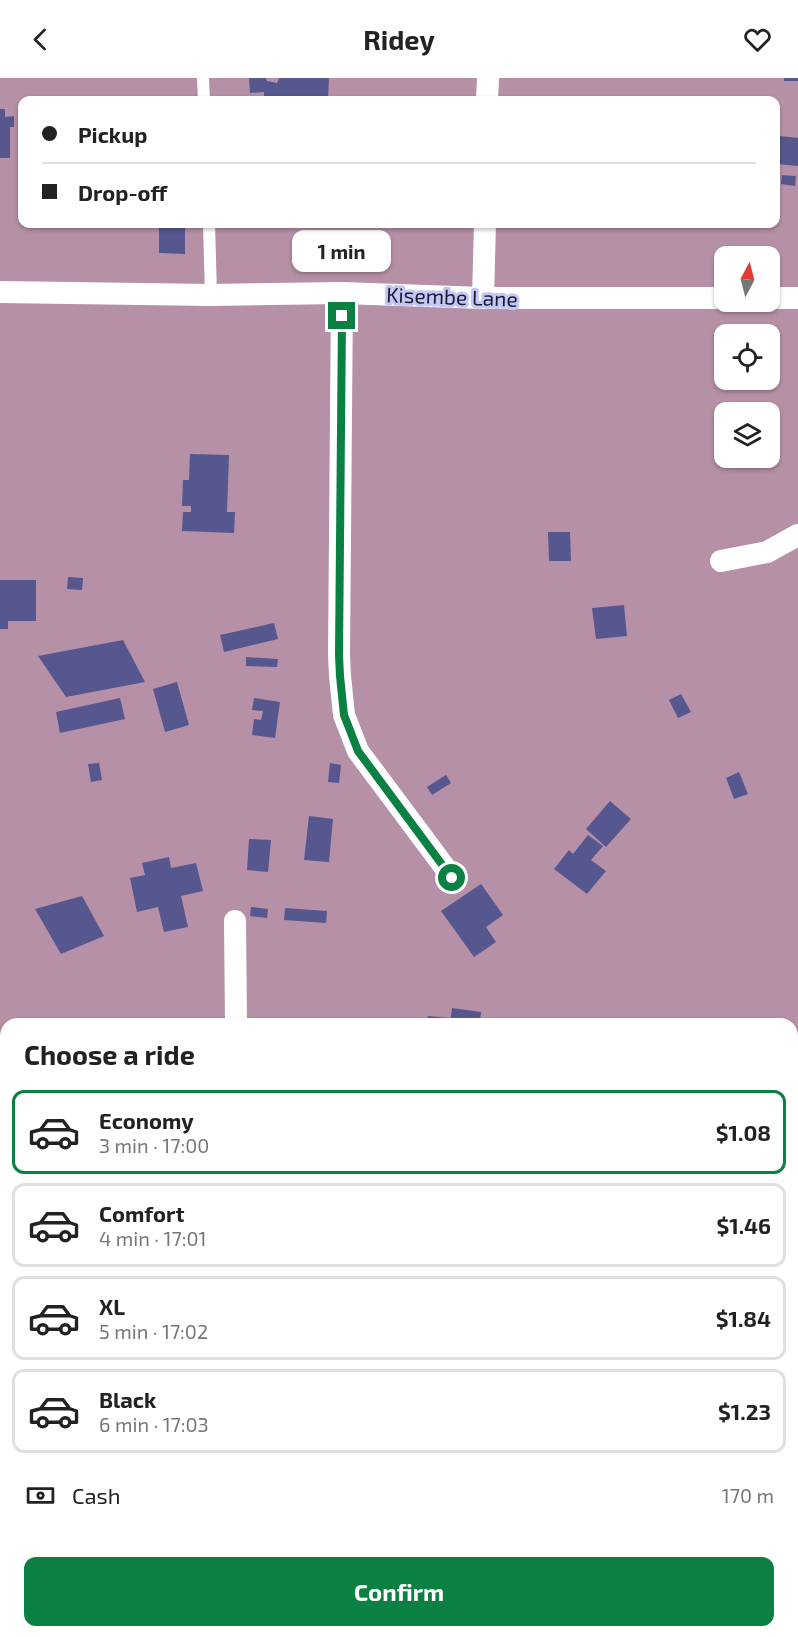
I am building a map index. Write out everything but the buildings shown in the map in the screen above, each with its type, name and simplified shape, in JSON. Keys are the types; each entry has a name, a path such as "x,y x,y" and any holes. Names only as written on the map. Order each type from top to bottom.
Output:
{"street":[{"path":"488,78 488,96"},
{"path":"483,298 485,228"},
{"name":"Kisembe Lane","path":"0,292 211,295 342,293 483,298 714,298"},
{"path":"342,293 339,655 344,715 358,751 452,878"},
{"path":"780,298 798,298"},
{"path":"721,561 766,552 798,535"},
{"path":"235,921 236,1018"}],"lane":[{"path":"203,78 204,96"},
{"path":"209,228 211,295"}],"shaded area":[{"path":"0,78 798,78 798,1018 0,1018"}],"route":[{"path":"342,316 339,655 344,715 358,751 452,878"}]}
